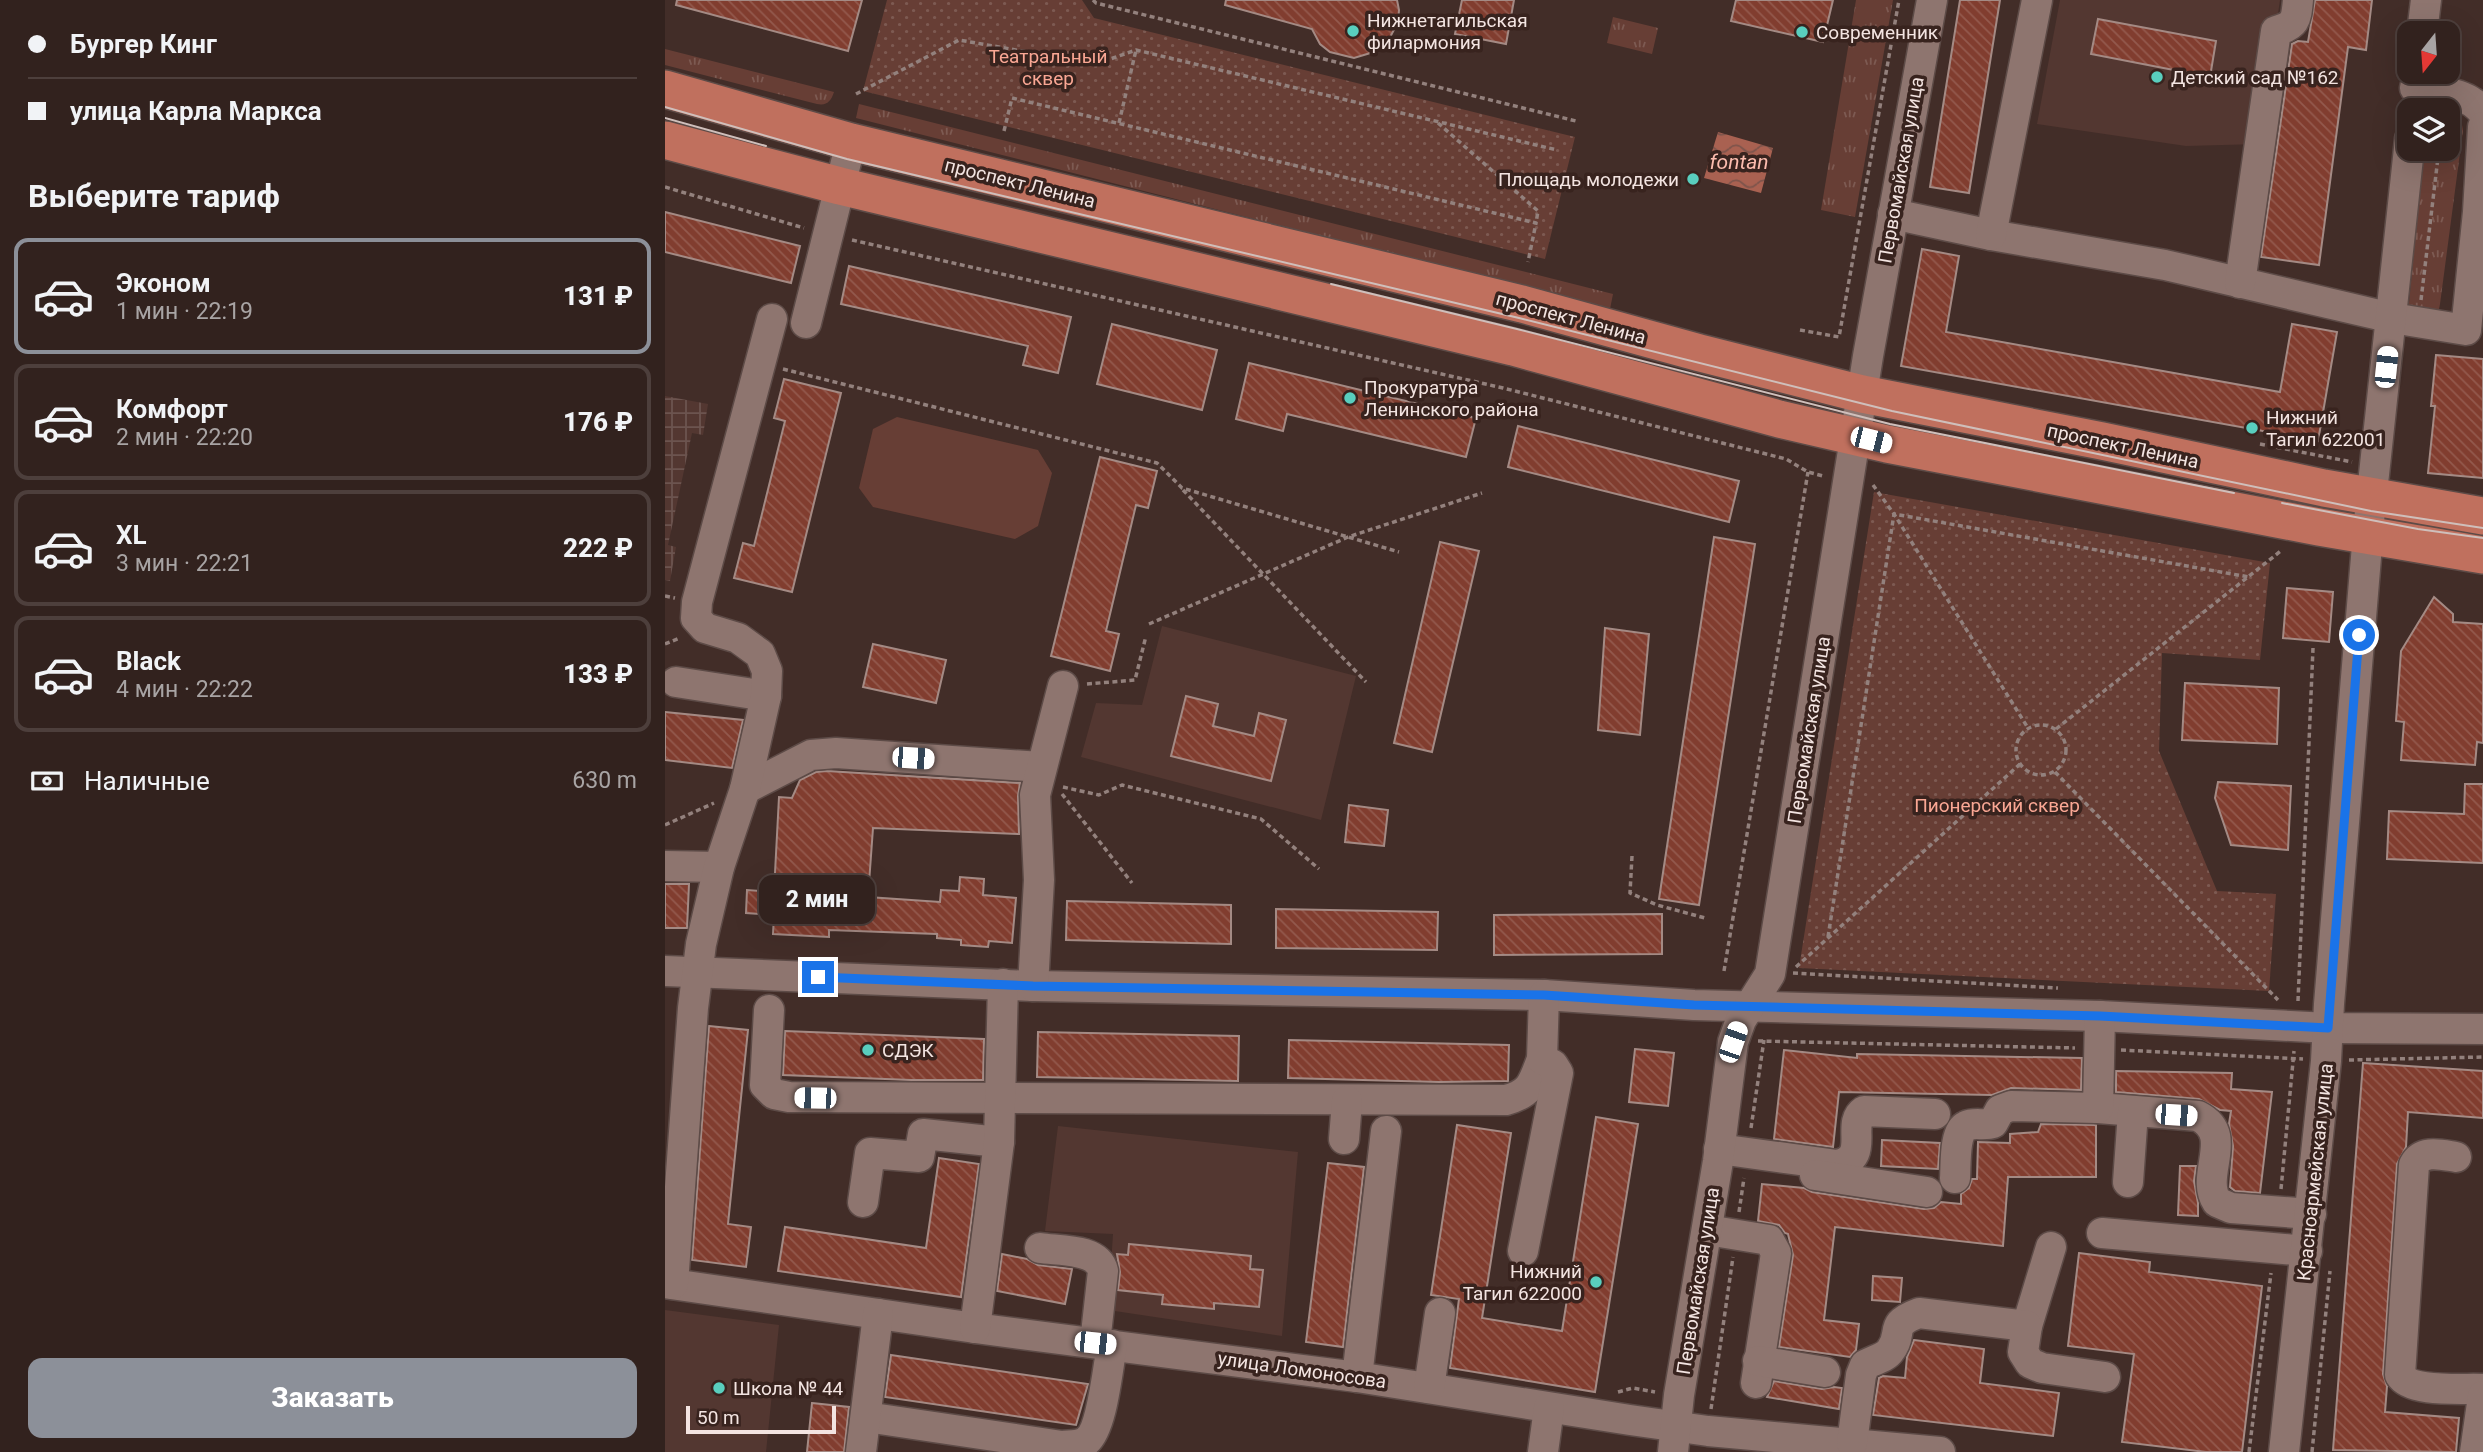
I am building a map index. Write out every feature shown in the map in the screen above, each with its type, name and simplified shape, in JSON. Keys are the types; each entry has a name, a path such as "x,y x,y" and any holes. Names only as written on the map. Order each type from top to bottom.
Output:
{"main road":[{"name":"проспект Ленина","path":"665,89 851,142 1522,304 1862,394 2102,440 2324,488 2483,516"},
{"path":"665,140 840,186 1513,347 1779,419 1939,456 2483,555"}],"street":[{"name":"Первомайская улица","path":"1675,1439 1679,1395 1707,1230 1733,1042 1741,1020 1770,974 1855,436 1932,0"},
{"path":"1991,235 2037,0"},
{"path":"2240,283 2276,31 2293,23 2298,0"},
{"path":"2423,21 2426,0"},
{"path":"2415,90 2457,94 2473,100 2483,112"},
{"path":"1893,214 1991,235 2152,263 2405,321 2474,331 2483,127"},
{"path":"806,323 851,142"},
{"name":"Красноармейская улица","path":"2284,1452 2311,1214 2372,495 2405,321 2409,161"},
{"path":"1513,347 1522,304"},
{"path":"669,1283 701,944 719,867 745,789 766,696 767,671 760,654 738,638 705,628 696,618 697,603 772,319"},
{"path":"676,682 766,696"},
{"path":"1033,986 1039,880 1035,795 1063,686"},
{"path":"745,789 811,755 836,752 1041,767"},
{"path":"665,866 719,867"},
{"path":"665,971 1033,986 1544,995 1694,1005 2100,1016 2328,1028 2483,1029"},
{"path":"975,1328 999,1142 1003,984"},
{"path":"769,1010 765,1085 774,1094 789,1097 1001,1100 1506,1100 1522,1096 1530,1087 1542,1059 1544,995"},
{"path":"2098,1108 2100,1016"},
{"path":"1523,1251 1557,1073 1553,1065 1542,1059"},
{"path":"1344,1139 1347,1101"},
{"path":"1955,1178 1958,1138 1962,1128 1966,1125 1993,1123 2000,1110 2011,1106 2098,1108 2198,1116 2207,1121 2216,1140 2211,1190 2217,1202 2223,1206 2311,1214"},
{"path":"1718,1155 1837,1165 1849,1161 1855,1152 1858,1118 1864,1111 1935,1114"},
{"path":"2128,1182 2133,1112"},
{"path":"1357,1377 1386,1131"},
{"path":"863,1202 870,1153 919,1157 923,1134 999,1142"},
{"path":"1718,1155 1927,1192"},
{"path":"2456,1157 2424,1155 2417,1158 2414,1165 2400,1367 2404,1381 2417,1387 2483,1389"},
{"path":"1707,1230 1769,1240 1776,1253 1757,1372 1825,1371"},
{"path":"2102,1234 2307,1251"},
{"path":"2051,1247 2027,1326 2023,1352 2030,1363 2042,1368 2105,1377"},
{"path":"866,1417 1062,1446 1086,1442 1096,1428 1103,1344 1102,1265 1090,1255 1040,1248"},
{"name":"улица Ломоносова","path":"669,1283 975,1328 1429,1388 1549,1408 1675,1439 1816,1446 1852,1443 1940,1452"},
{"path":"1429,1388 1440,1312"},
{"path":"1852,1443 1861,1375 1865,1365 1887,1355 1893,1347 1897,1326 1902,1321 1919,1313 2027,1326"},
{"path":"861,1452 878,1314"},
{"path":"2475,1452 2483,1396"},
{"path":"1543,1452 1549,1408"}],"path":[{"path":"1093,0 1095,3 1576,121"},
{"path":"1800,330 1839,337 1899,0"},
{"path":"856,94 959,40 1096,64 1136,50 1557,150"},
{"path":"1119,123 1136,50"},
{"path":"1004,131 1012,98 1536,223"},
{"path":"1436,122 1538,211 1528,262"},
{"path":"2405,321 2437,161"},
{"path":"665,187 828,235 1503,388 1786,459 1808,472 1825,476"},
{"path":"761,364 1157,463 1366,682"},
{"path":"1724,971 1808,472"},
{"path":"1872,484 1894,514 2028,728"},
{"path":"1182,488 1399,552"},
{"path":"1149,624 1348,537 1482,493"},
{"path":"1894,514 2249,577"},
{"path":"1828,937 1894,514"},
{"path":"2056,729 2284,548"},
{"path":"1063,686 1135,680 1146,636"},
{"path":"2037,724 2056,729 2067,746 2062,765 2055,772 2036,775 2019,764 2016,744 2020,735 2037,724"},
{"path":"1790,973 2019,764"},
{"path":"2055,772 2278,1000"},
{"path":"1132,883 1054,785 1099,794 1122,785 1261,819 1319,869"},
{"path":"665,825 745,789"},
{"path":"1632,856 1630,892 1657,905 1705,918"}],"shaded area":[{"name":"Детский сад №162","path":"2060,0 2280,0 2259,144 2186,146 2037,124"},
{"path":"665,396 708,404 703,435 692,433 668,545 676,547 670,581 665,580"},
{"path":"1162,626 1356,676 1321,820 1081,757 1096,703 1142,705"},
{"path":"1058,1126 1298,1152 1282,1336 1108,1310 1113,1234 1045,1231"},
{"name":"Школа № 44","path":"665,1310 779,1325 766,1452 665,1452"}],"green space":[{"name":"Театральный сквер","path":"887,0 1082,0 1094,18 1575,137 1545,259 863,91"},
{"path":"1856,0 1893,0 1855,217 1821,210"},
{"path":"1613,17 1658,28 1652,54 1607,43"},
{"path":"665,49 834,92 828,102 817,104 665,65"},
{"path":"859,104 1613,294 1610,309 856,118"},
{"path":"2460,118 2463,130 2460,153"},
{"path":"2423,161 2459,161 2438,314 2408,313"},
{"path":"897,417 1038,450 1052,473 1038,526 1015,539 873,507 859,488 873,429"},
{"name":"Пионерский сквер","path":"1874,492 2270,563 2260,660 2162,653 2159,751 2217,891 2276,894 2269,991 1799,968"}],"water":[{"name":"fontan","path":"1718,132 1773,148 1761,193 1704,178"}],"building":[{"path":"677,0 862,0 848,51 676,5"},
{"name":"Нижнетагильская филармония","path":"1226,0 1397,0 1398,22 1387,43 1377,51 1354,58 1330,52 1320,44 1312,29 1225,5"},
{"path":"1462,0 1514,0 1506,44 1455,34"},
{"name":"Современник","path":"1736,0 1833,0 1823,42 1731,21"},
{"path":"1960,0 2000,0 1969,193 1930,187"},
{"path":"2315,0 2372,0 2366,50 2348,47 2319,265 2261,257 2292,44 2298,41 2308,42"},
{"path":"2098,19 2216,41 2210,77 2091,54"},
{"path":"665,212 800,246 791,283 665,252"},
{"path":"1922,249 1959,256 1946,332 2280,392 2292,324 2337,332 2318,441 1901,366"},
{"path":"849,266 1071,317 1058,373 1023,365 1028,346 841,304"},
{"path":"1112,324 1217,350 1202,410 1097,384"},
{"path":"2436,355 2483,359 2483,478 2428,473 2435,406 2431,406"},
{"path":"1249,363 1476,418 1466,457 1287,414 1283,431 1236,419"},
{"path":"784,379 841,393 792,592 734,578 743,543 754,546 785,421 774,418"},
{"path":"1518,426 1739,481 1729,522 1508,467"},
{"path":"1100,457 1157,471 1148,508 1136,505 1106,631 1119,634 1110,671 1051,656"},
{"path":"1714,537 1755,544 1699,905 1659,899"},
{"path":"1440,542 1479,551 1432,752 1394,743"},
{"path":"2287,588 2333,592 2329,642 2283,638"},
{"path":"2434,597 2453,614 2453,622 2483,624 2483,743 2477,742 2475,765 2401,760 2404,722 2396,721 2401,651"},
{"path":"1605,628 1649,634 1640,735 1598,730"},
{"path":"873,644 946,660 936,703 863,687"},
{"path":"2185,683 2279,688 2277,744 2182,740"},
{"path":"1186,696 1218,704 1213,726 1254,736 1259,713 1286,720 1271,781 1171,756"},
{"path":"665,712 743,720 732,768 665,760"},
{"path":"816,772 1020,783 1019,834 873,828 868,897 940,902 941,890 959,891 960,877 984,879 983,895 1016,898 1012,943 989,941 988,947 961,945 961,940 937,938 937,934 829,930 829,937 773,934 774,915 746,913 747,890 774,892 779,797 792,798 800,780"},
{"path":"2218,782 2291,786 2288,850 2231,845 2215,798"},
{"path":"2465,784 2483,784 2483,863 2387,859 2389,811 2464,814"},
{"path":"1349,805 1388,810 1384,846 1345,842"},
{"path":"665,884 689,884 687,928 665,928"},
{"path":"1067,901 1231,905 1231,944 1066,940"},
{"path":"1276,909 1438,912 1437,950 1276,948"},
{"path":"1662,914 1662,954 1494,955 1494,915"},
{"path":"709,1026 748,1030 728,1224 751,1227 746,1267 692,1260"},
{"path":"785,1031 984,1039 983,1080 783,1075"},
{"path":"1038,1032 1239,1036 1238,1081 1037,1077"},
{"path":"1289,1040 1509,1045 1508,1081 1288,1078"},
{"path":"1635,1049 1674,1053 1668,1106 1629,1102"},
{"path":"1784,1050 1857,1058 1857,1054 2082,1058 2081,1090 2011,1088 1992,1095 1839,1092 1833,1147 1774,1139"},
{"path":"2363,1063 2483,1071 2483,1118 2408,1112 2406,1147 2397,1164 2383,1374 2387,1386 2385,1412 2459,1418 2456,1452 2333,1450"},
{"path":"2116,1071 2232,1073 2231,1089 2272,1092 2260,1193 2235,1191 2230,1187 2233,1146 2229,1124 2231,1111 2220,1110 2199,1099 2116,1092"},
{"path":"1596,1117 1638,1124 1595,1392 1450,1368 1459,1299 1431,1295 1457,1125 1511,1133 1482,1318 1562,1331"},
{"path":"2041,1124 2096,1125 2096,1177 2008,1177 2003,1246 1835,1227 1824,1320 1859,1324 1856,1350 1850,1357 1779,1347 1793,1255 1788,1234 1779,1225 1758,1221 1762,1184 1804,1188 1812,1192 1924,1209 1934,1208 1941,1202 1961,1204 1961,1194 1969,1188 1972,1179 1977,1179 1978,1142 2010,1143 2010,1134 2038,1132"},
{"path":"1882,1140 1940,1143 1938,1169 1881,1166"},
{"path":"939,1158 979,1164 961,1297 778,1271 785,1227 926,1248"},
{"path":"1328,1163 1364,1167 1343,1347 1306,1342"},
{"path":"2180,1166 2196,1166 2194,1181 2198,1216 2178,1215"},
{"path":"1129,1244 1251,1256 1250,1269 1263,1270 1259,1307 1214,1303 1214,1309 1162,1304 1163,1295 1118,1290 1120,1272 1117,1254 1128,1255"},
{"path":"2079,1253 2150,1262 2149,1272 2262,1286 2242,1452 2206,1452 2122,1442 2134,1354 2068,1346"},
{"path":"1002,1254 1027,1259 1038,1265 1072,1269 1065,1304 997,1291"},
{"path":"1873,1276 1902,1278 1900,1302 1872,1300"},
{"path":"1914,1340 1984,1349 1980,1383 2059,1393 2053,1436 1873,1415 1879,1378 1905,1378 1907,1357"},
{"path":"891,1355 1088,1384 1076,1425 885,1397"},
{"path":"1774,1381 1822,1389 1842,1388 1839,1409 1767,1397"},
{"path":"812,1403 849,1407 844,1452 807,1452"}],"tram line":[{"path":"665,107 847,159 1519,318 1892,411 2371,511 2483,528"},
{"path":"665,118 766,146"},
{"path":"1331,284 1890,424 2234,493"},
{"path":"2282,503 2418,529 2483,538"}],"place":[{"name":"Нижнетагильская филармония","path":"1353,31"},
{"name":"Современник","path":"1802,32"},
{"name":"Детский сад №162","path":"2157,77"},
{"name":"Площадь молодежи","path":"1693,179"},
{"name":"Прокуратура Ленинского района","path":"1350,398"},
{"name":"Нижний Тагил 622001","path":"2252,428"},
{"name":"СДЭК","path":"868,1050"},
{"name":"Нижний Тагил 622000","path":"1596,1282"},
{"name":"Школа № 44","path":"719,1388"}],"route":[{"path":"818,977 1033,986 1544,995 1694,1005 2100,1016 2328,1028 2359,635"}]}
